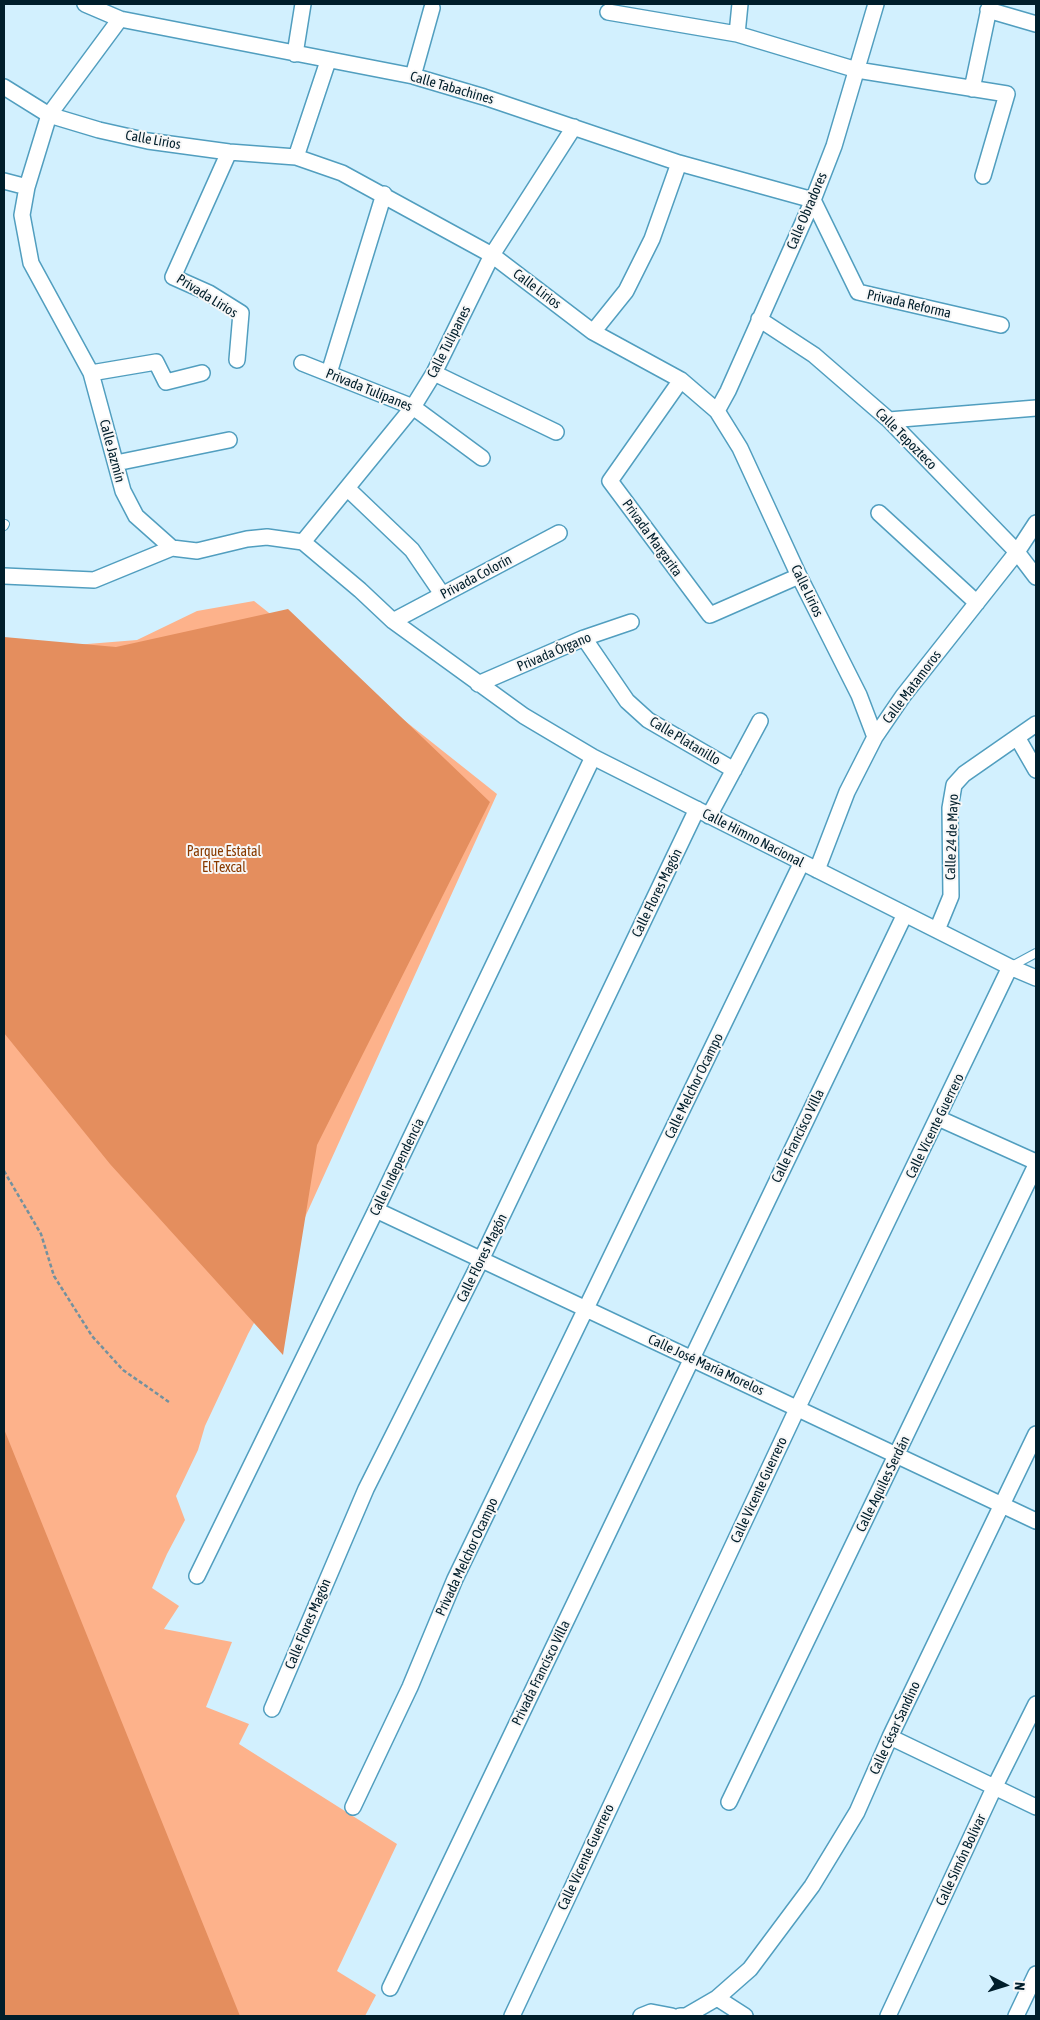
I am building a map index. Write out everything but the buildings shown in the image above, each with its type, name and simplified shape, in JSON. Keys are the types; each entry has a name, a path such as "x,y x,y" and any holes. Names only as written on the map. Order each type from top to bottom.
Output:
{"street":[{"name":"Calle Tabachines","path":"85,4 100,8 120,20 412,76 574,127 679,163 813,200"},
{"path":"295,54 303,4"},
{"path":"737,34 740,4"},
{"name":"Calle Obradores","path":"717,411 728,391 813,200 834,146 876,4"},
{"path":"972,89 989,7 1036,24"},
{"path":"412,76 432,8"},
{"path":"608,12 737,34 858,70 1007,94 983,176"},
{"name":"Calle Jazmín","path":"120,20 49,115 27,187 22,215 31,264 91,373 123,491 136,516 172,548"},
{"path":"296,157 328,61"},
{"name":"Calle Lirios","path":"4,87 49,115 99,130 148,141 229,152 296,157 342,173 384,194 492,255 593,332 681,380 717,411 740,448 799,576 860,695 875,737"},
{"name":"Calle Tulipanes","path":"303,542 413,407 434,373 492,255 574,127"},
{"name":"Privada Lirios","path":"229,152 173,277 209,293 241,313 237,360"},
{"path":"593,332 626,290 652,239 679,163"},
{"path":"4,181 27,187"},
{"path":"328,373 384,194"},
{"name":"Privada Reforma","path":"813,200 858,292 1001,325"},
{"name":"Calle Tepozteco","path":"759,320 814,355 889,420 1017,552 1036,577"},
{"path":"91,373 156,362 166,382 202,374"},
{"name":"Privada Tulipanes","path":"302,363 413,407 482,458"},
{"path":"434,373 556,432"},
{"name":"Privada Margarita","path":"681,380 610,481 710,616 799,576"},
{"path":"889,420 1036,408"},
{"path":"116,463 229,440"},
{"path":"348,488 412,550 442,594"},
{"path":"879,513 977,603"},
{"name":"Calle Matamoros","path":"817,870 847,792 875,737 903,696 1017,552 1036,523"},
{"name":"Privada Colorín","path":"392,621 559,533"},
{"path":"4,576 94,580 172,548 198,551 247,539 267,537 303,542 360,590 392,621 478,684"},
{"name":"Privada Órgano","path":"478,684 584,638 632,622"},
{"name":"Calle Platanillo","path":"584,638 627,701 648,720 734,770"},
{"name":"Calle Himno Nacional","path":"478,684 524,716 593,757 1010,967 1036,978"},
{"name":"Calle Flores Magón","path":"272,1709 366,1489 482,1260 703,812 734,770 760,721"},
{"name":"Calle 24 de Mayo","path":"937,930 951,896 950,808 954,786 964,774 1036,724"},
{"path":"1017,737 1036,770"},
{"name":"Calle Independencia","path":"197,1576 376,1210 593,757"},
{"name":"Calle Melchor Ocampo","path":"586,1309 802,862"},
{"name":"Calle Francisco Villa","path":"691,1357 905,914"},
{"name":"Calle Vicente Guerrero","path":"512,2016 797,1409 1010,967"},
{"path":"938,1118 1036,1164"},
{"name":"Calle Aquiles Serdán","path":"729,1802 1036,1164"},
{"name":"Calle José María Morelos","path":"376,1210 691,1357 896,1456 1036,1520"},
{"name":"Privada Melchor Ocampo","path":"354,1807 410,1687 455,1579 586,1309"},
{"name":"Privada Francisco Villa","path":"390,1988 691,1357"},
{"name":"Calle César Sandino","path":"680,2016 686,2016 717,1998 750,1969 812,1886 857,1812 890,1737 1036,1434"},
{"name":"Calle Simón Bolívar","path":"888,2016 994,1788 1036,1704"},
{"path":"890,1737 1036,1807"},
{"path":"1016,2016 1036,1974"},
{"path":"717,1998 745,2016"},
{"path":"641,2016 651,2012 672,2016"}],"lane":[{"path":"1010,967 1036,953"}],"path":[{"path":"4,1171 41,1234 54,1276 92,1336 123,1370 169,1402"}],"green space":[{"name":"Parque Estatal El Texcal","path":"254,601 497,794 272,1290 248,1334 205,1426 198,1450 176,1496 185,1520 152,1588 179,1606 164,1629 232,1642 206,1707 249,1724 239,1744 397,1844 337,1971 376,1995 365,2016 4,2016 4,649 13,650 137,640 197,611"},
{"path":"288,609 490,802 317,1145 283,1355 110,1164 4,1033 4,637 116,647"},
{"path":"4,1429 240,2016 4,2016"}]}
